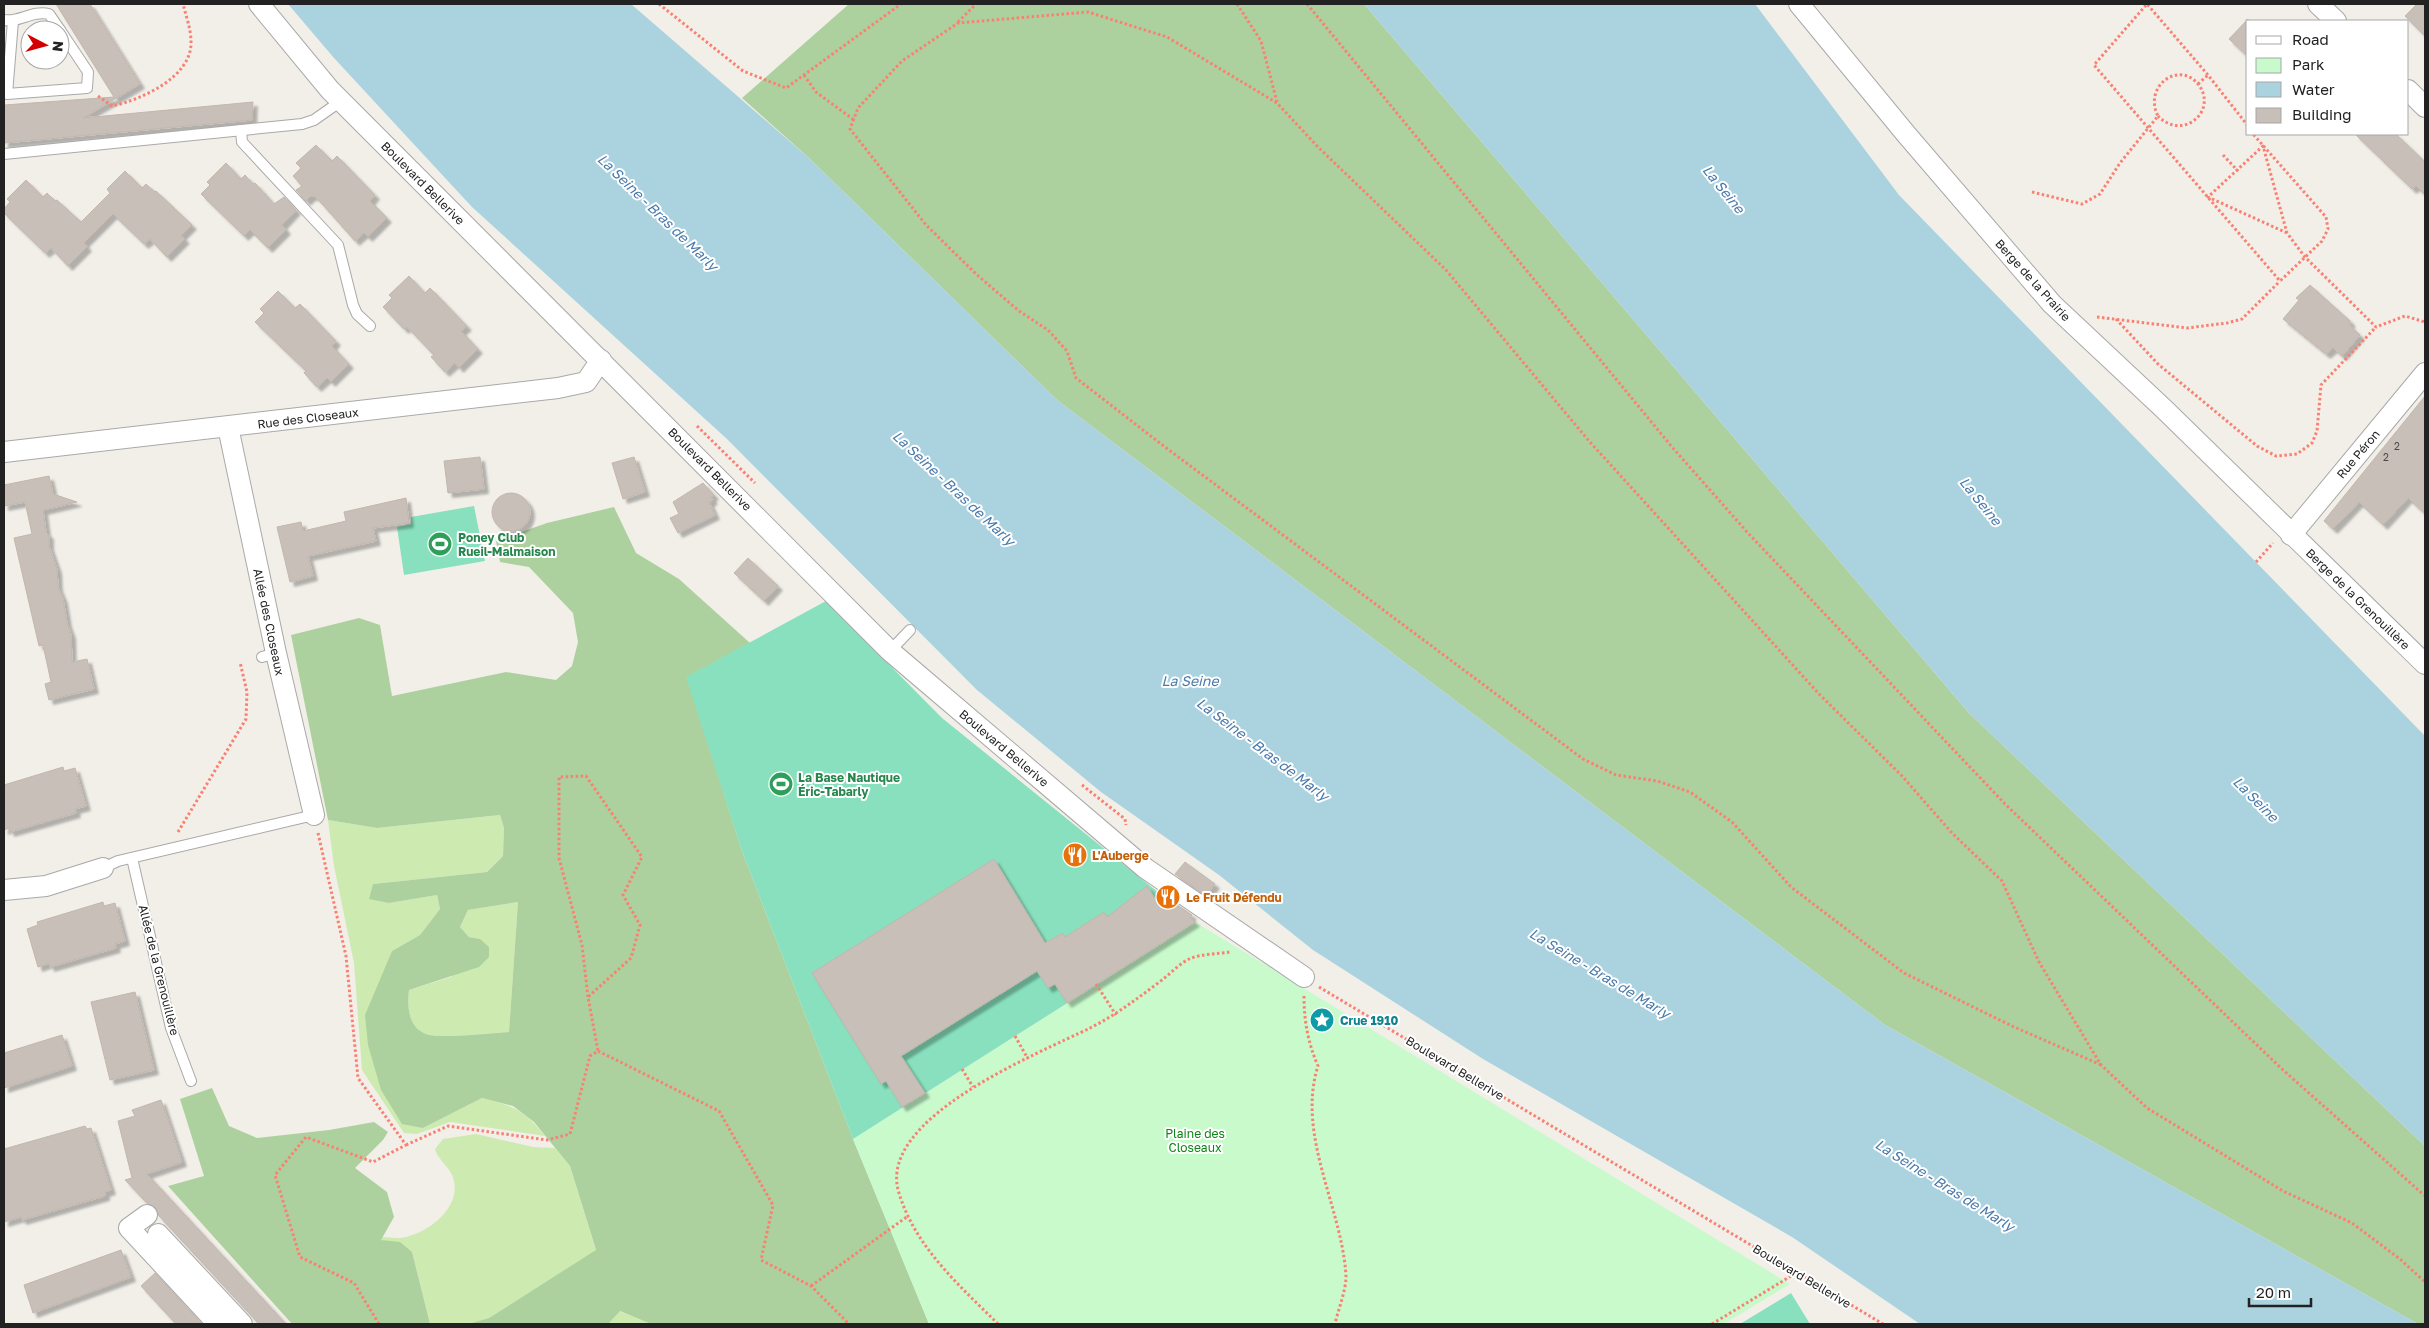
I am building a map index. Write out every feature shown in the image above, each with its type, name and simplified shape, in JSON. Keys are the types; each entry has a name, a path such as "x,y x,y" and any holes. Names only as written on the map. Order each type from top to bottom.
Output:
{"street":[{"name":"Boulevard Bellerive","path":"259,4 341,101 890,651 1145,868 1304,978"},
{"name":"Berge de la Prairie","path":"1799,4 1906,134 2052,304 2164,409 2288,532"},
{"path":"2318,4 2335,20"},
{"path":"2409,91 2425,107"},
{"name":"Rue des Closeaux","path":"4,452 228,428 558,388 586,382 601,360"},
{"name":"Rue Péron","path":"2288,532 2422,383"},
{"name":"Allée des Closeaux","path":"228,428 269,655 314,815"},
{"name":"Berge de la Grenouillère","path":"2288,532 2425,664"},
{"path":"4,890 46,886 103,868"},
{"path":"147,1215 129,1228 218,1324"},
{"path":"158,1234 242,1324"}],"lane":[{"path":"53,20 49,14 42,12 8,20 7,94 88,88 88,72 70,45"},
{"path":"4,154 302,124 314,120 341,101"},
{"path":"241,130 242,142 338,245 353,304 357,314 370,326"},
{"path":"890,651 910,630"},
{"path":"103,868 132,858 314,815"},
{"name":"Allée de la Grenouillère","path":"132,858 171,1028 191,1081"}],"path":[{"path":"88,88 112,106 123,104 166,84 183,68 191,44 183,4"},
{"path":"659,4 743,71 786,88 901,4"},
{"path":"976,4 958,23 902,61 858,108 850,129 926,225 990,287 1019,311 1048,330 1067,352 1076,378 1160,444 1583,759 1616,775 1657,781 1690,792 1732,822 1791,887 1904,973 2014,1027 2101,1066"},
{"path":"1237,4 1262,41 1278,103"},
{"path":"1307,4 1653,424 1747,532 2005,804 2283,1070 2425,1196"},
{"path":"2246,123 2208,75 2147,4 2094,65 2280,281"},
{"path":"958,23 1088,12 1167,36 1278,103 1318,147 1446,270 1589,441 1820,695 1902,776 1952,833 2002,881 2039,962 2101,1066 2147,1108 2283,1191 2352,1224 2400,1259 2425,1282"},
{"path":"804,75 816,92 854,120"},
{"path":"2178,75 2190,78 2198,84 2203,96 2204,105 2194,121 2184,126 2173,126 2158,116 2154,100 2156,89 2163,80 2178,75"},
{"path":"2198,84 2208,75"},
{"path":"2032,192 2082,204 2100,194 2120,163 2158,116"},
{"path":"2064,315 2187,328 2227,323 2242,319 2322,241 2328,230 2326,217 2255,135"},
{"path":"2208,197 2263,146"},
{"path":"2263,146 2287,233 2305,257 2376,327"},
{"path":"2224,155 2238,171"},
{"path":"2208,197 2287,233"},
{"path":"2116,319 2158,364 2257,446 2276,456 2297,454 2312,443 2317,432 2321,385 2376,327 2405,316 2425,322"},
{"path":"2256,562 2288,532"},
{"path":"168,850 189,810 246,719 246,692 240,662"},
{"path":"588,997 631,958 640,925 623,896 642,857 586,776 558,776 559,858 582,945 588,997 598,1051"},
{"path":"314,815 346,956 358,1078 406,1145"},
{"path":"998,1324 939,1266 908,1216 898,1192 898,1173 902,1155 935,1115 973,1087 988,1077 1116,1015 1189,959 1260,946"},
{"path":"1304,978 1304,1016 1309,1045 1318,1066 1312,1086 1312,1110 1325,1187 1339,1239 1346,1277 1335,1324"},
{"name":"Boulevard Bellerive","path":"1304,978 1883,1324"},
{"path":"1096,984 1116,1015"},
{"path":"1015,1036 1028,1059"},
{"path":"379,1324 354,1283 300,1257 275,1176 306,1137 373,1162 448,1126 547,1140 570,1134 590,1056 598,1051"},
{"path":"598,1051 719,1111 773,1205 761,1260 811,1286 849,1324"},
{"path":"962,1069 973,1087"},
{"path":"811,1286 908,1216"},
{"path":"1712,1324 1796,1273"}],"green space":[{"path":"849,4 1364,4 1969,713 2425,1146 2425,1324 2418,1324 1885,1025 1057,400 809,158 742,98"},
{"name":"Poney Club Rueil-Malmaison","path":"474,506 485,561 404,575 397,527 411,524 411,517"},
{"path":"614,507 636,553 679,579 750,643 687,677 742,851 853,1139 929,1324 651,1324 620,1311 608,1324 468,1324 489,1318 596,1250 570,1166 534,1122 513,1106 482,1098 423,1128 402,1124 381,1090 368,1045 365,1015 392,951 420,935 440,909 437,895 389,903 369,899 373,884 487,872 503,856 504,828 500,815 377,828 328,820 291,635 359,618 380,625 392,696 506,672 556,680 572,666 578,642 573,613 529,567 500,562 496,541 547,523","holes":["518,902 509,1032 453,1036 426,1034 420,1031 412,1021 408,996 409,990 479,967 489,957 489,947 480,939 469,937 460,927 468,910"]},
{"path":"826,601 942,718 1195,922 853,1139 742,851 686,677"},
{"path":"500,815 504,828 503,856 487,872 373,884 389,903 437,895 440,909 420,935 392,951 423,1128 482,1098 518,1110 531,1120 545,1136 450,1122 417,1134 404,1133 362,1070 354,963 334,866 328,820 377,828"},
{"path":"518,902 509,1032 442,1036 426,1034 420,1031 415,1026 410,1015 408,1003 409,990 451,977 480,939 469,937 460,927 468,910"},
{"name":"Plaine des Closeaux","path":"1195,922 1790,1284 1724,1324 929,1324 853,1139"},
{"path":"212,1088 229,1126 257,1138 329,1130 374,1122 388,1132 383,1140 355,1168 387,1192 394,1217 381,1240 400,1242 412,1252 430,1324 292,1324 168,1186 204,1176 180,1099"},
{"path":"476,1134 533,1147 555,1148 570,1166 596,1251 489,1318 468,1324 430,1324 412,1252 381,1240 382,1237 400,1238 415,1234 424,1230 441,1217 448,1209 455,1191 453,1176 435,1149 443,1139"},
{"path":"1791,1293 1810,1324 1740,1324"},
{"path":"619,1311 651,1324 608,1324"}],"water":[{"name":"La Seine","path":"288,4 631,4 809,158 1057,400 1885,1025 2418,1324 1920,1324 1792,1237 1483,1059 1313,950 1219,875 1101,792 977,690 727,439 472,207 334,58"},
{"name":"La Seine","path":"1364,4 1755,4 1899,195 2425,736 2425,1146 1969,713"}],"building":[{"path":"56,4 90,4 140,84 83,118 253,102 252,120 4,143 4,105 114,97 70,26 70,20 66,20"},
{"path":"2417,4 2425,4 2425,36 2405,16"},
{"path":"2246,21 2246,55 2229,39"},
{"path":"2356,135 2397,135 2425,162 2425,195 2416,186 2412,189"},
{"path":"316,145 332,161 337,156 375,195 370,201 387,218 368,237 364,233 355,241 315,196 311,196 306,201 296,190 302,186 293,176 301,168 296,163"},
{"path":"226,163 241,179 245,175 253,184 255,183 274,204 284,197 296,210 282,225 286,230 268,248 250,230 244,236 201,194 210,185 207,182"},
{"path":"125,171 142,188 146,184 156,191 192,225 181,236 185,239 167,257 150,239 144,244 113,214 84,243 87,247 68,266 51,248 45,253 4,213 4,209 10,202 7,199 26,180 43,197 47,193 81,222 110,193 107,189"},
{"path":"409,276 425,293 430,288 467,326 461,331 478,349 459,368 455,363 445,372 431,357 434,355 407,327 404,329 383,307 392,298 389,295"},
{"path":"2310,285 2350,321 2350,326 2360,335 2342,356 2333,348 2326,354 2283,319 2299,300 2296,298"},
{"path":"278,291 295,308 300,304 336,341 332,346 349,364 331,382 327,378 317,387 304,373 306,371 255,322 264,313 260,309"},
{"path":"2425,396 2425,514 2408,498 2383,525 2359,502 2333,529 2324,521"},
{"path":"480,457 484,489 448,493 444,461"},
{"path":"634,457 645,492 623,499 612,463"},
{"path":"49,476 53,494 77,502 43,510 46,532 49,535 49,546 57,569 58,587 63,599 71,634 72,662 87,659 94,689 49,700 45,684 51,682 43,645 39,646 14,538 32,534 25,502 4,506 4,485"},
{"path":"703,483 714,495 711,497 713,500 709,502 715,515 678,533 670,518 679,514 673,502"},
{"path":"511,493 524,499 530,512 524,525 511,531 498,525 492,512 498,499"},
{"path":"406,498 409,523 373,528 376,541 308,556 313,576 290,582 277,527 301,522 303,531 346,521 344,512"},
{"path":"748,558 778,586 764,601 734,573"},
{"path":"63,767 64,771 75,768 86,806 75,809 76,813 10,832 9,828 4,830 4,785"},
{"path":"994,859 1045,943 1063,933 1065,937 1104,912 1107,917 1147,886 1156,900 1161,894 1192,915 1190,918 1195,922 1067,1003 1055,984 1048,988 1037,971 901,1056 925,1093 902,1107 886,1081 881,1084 812,973"},
{"path":"1185,862 1215,884 1206,896 1175,874"},
{"path":"103,902 104,906 115,903 125,941 115,944 116,948 50,967 49,963 38,967 27,929 38,925 37,922"},
{"path":"135,992 154,1070 110,1080 91,1002"},
{"path":"62,1035 72,1066 4,1088 4,1053"},
{"path":"161,1100 182,1162 147,1174 286,1324 259,1324 159,1216 156,1208 147,1203 125,1180 132,1178 118,1121 135,1116 132,1110"},
{"path":"85,1126 87,1129 91,1128 111,1190 105,1192 105,1196 22,1220 21,1217 4,1222 4,1149"},
{"path":"121,1250 131,1277 33,1313 24,1285"},
{"path":"155,1273 202,1324 176,1324 141,1286"}],"place":[{"name":"Poney Club Rueil-Malmaison","path":"440,544"},
{"name":"La Base Nautique Éric-Tabarly","path":"781,784"},
{"name":"L'Auberge","path":"1075,855"},
{"name":"Le Fruit Défendu","path":"1168,897"},
{"name":"Crue 1910","path":"1322,1020"}],"water label":[{"name":"La Seine - Bras de Marly","path":"658,212"},
{"name":"La Seine - Bras de Marly","path":"954,488"},
{"name":"La Seine - Bras de Marly","path":"1263,749"},
{"name":"La Seine - Bras de Marly","path":"1600,973"},
{"name":"La Seine - Bras de Marly","path":"1945,1185"}]}
